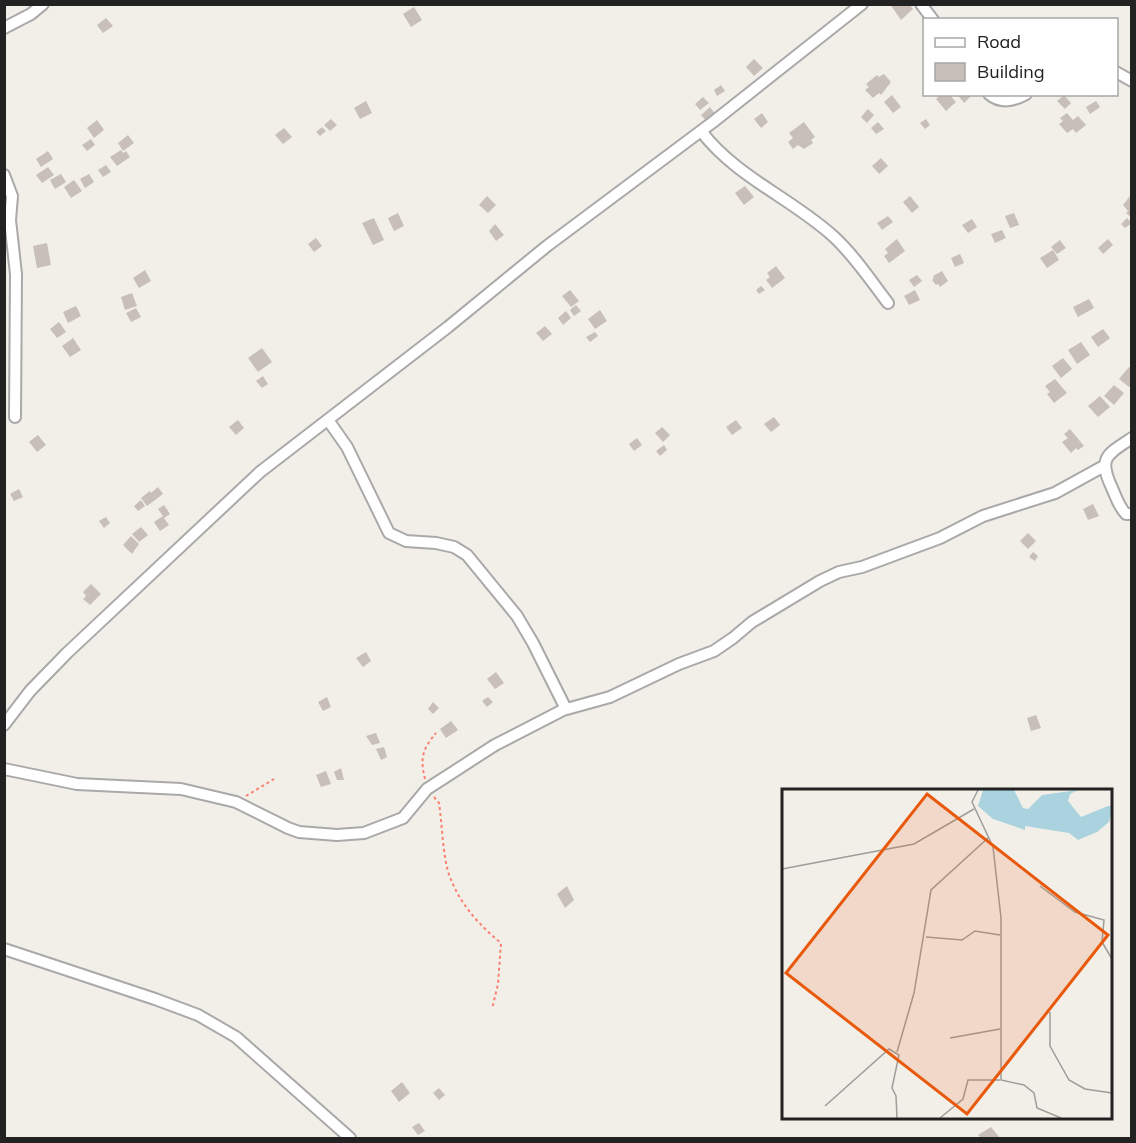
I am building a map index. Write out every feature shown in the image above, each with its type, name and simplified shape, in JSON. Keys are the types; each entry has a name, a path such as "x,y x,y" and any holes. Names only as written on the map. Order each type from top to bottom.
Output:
{"street":[{"path":"4,28 31,14 43,4"},
{"path":"4,725 30,691 111,610 260,472 448,327 547,246 701,131 862,4"},
{"path":"921,4 932,18"},
{"path":"1118,73 1131,81"},
{"path":"992,96 1006,101 1020,96"},
{"path":"701,131 718,152 734,166 834,237 888,303"},
{"path":"4,175 12,196 10,220 16,274 15,417"},
{"path":"328,420 347,447 389,533 406,542 436,543 454,547 467,555 517,616 566,709"},
{"path":"1131,438 1108,455 1104,466 1105,474 1120,506 1126,514 1131,514"},
{"path":"4,769 77,784 182,789 236,802 299,832 337,835 364,833 403,818 427,789 495,744 566,709 610,697 679,664 714,651 752,622 830,576 862,567 940,538 983,516 1055,493 1104,466"},
{"path":"4,949 198,1015 236,1037 350,1138"}],"path":[{"path":"436,733 425,746 421,762 427,789 439,803 449,876 463,903 485,930 501,943 498,984 492,1009"},
{"path":"236,802 274,779"}],"building":[{"path":"890,4 909,4 913,9 901,20"},
{"path":"414,7 422,20 411,27 403,14"},
{"path":"106,18 113,26 103,33 97,25"},
{"path":"754,59 763,68 754,76 746,67"},
{"path":"884,74 891,82 881,95 879,93 873,98 865,90 869,87 866,84 877,75 879,77"},
{"path":"721,85 725,91 717,96 714,90"},
{"path":"892,95 901,107 893,113 884,102"},
{"path":"939,96 951,96 956,102 946,111 936,99"},
{"path":"959,96 971,96 964,103"},
{"path":"1065,96 1071,103 1065,109 1057,101"},
{"path":"703,97 709,103 700,110 695,104"},
{"path":"366,101 372,113 360,119 354,108"},
{"path":"1096,101 1100,107 1090,114 1086,107"},
{"path":"710,107 716,115 707,122 701,115"},
{"path":"868,109 874,115 867,123 861,117"},
{"path":"762,113 768,122 761,128 754,119"},
{"path":"1067,113 1073,120 1078,116 1086,125 1076,133 1073,129 1067,133 1059,124 1063,121 1060,118"},
{"path":"331,119 337,125 330,131 324,125"},
{"path":"926,119 930,125 925,129 920,123"},
{"path":"97,120 104,130 94,138 87,128"},
{"path":"804,122 815,137 811,140 813,143 804,149 798,145 793,149 788,142 793,138 789,133"},
{"path":"878,122 884,129 876,134 871,128"},
{"path":"322,127 326,131 320,136 316,132"},
{"path":"284,128 292,137 283,144 275,135"},
{"path":"128,135 134,143 123,151 118,143"},
{"path":"91,139 95,145 87,151 82,145"},
{"path":"121,150 123,153 126,151 130,157 117,166 110,157"},
{"path":"48,151 53,159 41,167 36,159"},
{"path":"881,158 888,166 879,174 872,166"},
{"path":"106,165 111,172 103,177 98,170"},
{"path":"48,167 54,175 42,183 36,175"},
{"path":"61,174 66,182 55,189 50,180"},
{"path":"89,174 94,182 85,188 80,179"},
{"path":"74,180 82,191 71,198 64,187"},
{"path":"745,186 754,197 744,205 735,193"},
{"path":"487,196 496,205 488,213 479,205"},
{"path":"910,196 919,207 912,213 903,202"},
{"path":"1130,196 1132,198 1132,218 1126,213 1128,211 1123,205"},
{"path":"398,213 404,226 394,231 388,218"},
{"path":"1014,213 1019,225 1010,228 1005,216"},
{"path":"888,216 893,222 882,230 877,223"},
{"path":"374,218 384,240 373,245 362,223"},
{"path":"1127,218 1132,223 1125,228 1121,224"},
{"path":"972,219 977,227 968,233 962,225"},
{"path":"495,224 504,235 496,241 489,231"},
{"path":"1002,230 1006,238 995,243 991,234"},
{"path":"316,238 322,246 314,252 308,244"},
{"path":"897,239 905,251 889,263 884,256 888,253 885,249"},
{"path":"1108,239 1113,245 1103,254 1098,248"},
{"path":"1060,240 1066,248 1057,254 1051,247"},
{"path":"47,243 51,265 37,268 33,246"},
{"path":"1053,250 1059,260 1047,268 1040,258"},
{"path":"960,254 964,263 955,267 951,258"},
{"path":"776,266 785,278 772,288 766,280 770,277 767,273"},
{"path":"145,270 151,281 139,288 133,278"},
{"path":"942,271 948,281 940,287 932,280 933,276"},
{"path":"917,275 922,281 914,287 909,280"},
{"path":"761,286 765,290 759,294 756,290"},
{"path":"570,290 579,301 571,307 562,296"},
{"path":"915,290 920,300 909,305 904,296"},
{"path":"132,293 137,306 125,310 121,297"},
{"path":"1089,299 1094,308 1078,317 1073,307"},
{"path":"576,305 581,311 574,316 570,310"},
{"path":"76,306 81,316 68,323 63,312"},
{"path":"136,308 141,317 131,322 126,313"},
{"path":"600,310 607,321 595,329 588,319"},
{"path":"566,311 571,318 563,325 558,318"},
{"path":"59,322 66,332 57,338 50,329"},
{"path":"545,326 552,334 543,341 536,333"},
{"path":"1103,329 1110,338 1098,347 1091,337"},
{"path":"595,332 598,336 590,342 586,337"},
{"path":"73,338 81,350 70,357 62,346"},
{"path":"1081,342 1090,355 1077,364 1068,350"},
{"path":"262,348 272,362 258,372 248,358"},
{"path":"1063,358 1072,369 1061,378 1052,366"},
{"path":"1129,367 1132,369 1132,384 1129,387 1119,379"},
{"path":"263,376 268,384 262,388 256,381"},
{"path":"1055,379 1067,393 1054,403 1047,394 1050,392 1045,386"},
{"path":"1114,385 1124,393 1114,405 1104,396"},
{"path":"1100,396 1110,407 1098,417 1088,406"},
{"path":"774,417 780,425 771,432 764,424"},
{"path":"238,420 244,428 236,435 229,427"},
{"path":"736,420 742,428 732,435 726,427"},
{"path":"662,427 670,435 663,442 655,433"},
{"path":"1070,429 1084,446 1078,450 1076,448 1071,453 1062,442 1068,438 1064,434"},
{"path":"38,435 46,445 37,452 29,442"},
{"path":"637,438 642,445 634,451 629,444"},
{"path":"664,445 667,450 660,456 656,451"},
{"path":"158,487 163,494 147,506 141,498"},
{"path":"19,489 23,497 14,501 10,494"},
{"path":"141,500 145,506 138,511 134,506"},
{"path":"1093,504 1099,516 1088,520 1083,509"},
{"path":"164,505 170,514 164,518 169,525 160,531 154,522 163,516 158,509"},
{"path":"106,517 110,523 104,528 99,521"},
{"path":"141,527 148,535 139,542 132,534"},
{"path":"1028,533 1036,541 1028,549 1020,541"},
{"path":"131,536 139,544 132,554 123,545"},
{"path":"1033,552 1038,556 1035,561 1029,557"},
{"path":"91,584 101,594 90,605 83,599 86,596 83,592"},
{"path":"366,652 371,661 363,667 356,658"},
{"path":"496,672 504,683 495,689 487,679"},
{"path":"327,697 331,707 323,711 318,702"},
{"path":"488,697 493,702 487,707 482,701"},
{"path":"433,702 439,708 433,714 428,709"},
{"path":"1036,715 1041,728 1031,731 1027,718"},
{"path":"451,721 458,730 446,738 440,729"},
{"path":"376,733 380,743 372,745 366,736"},
{"path":"384,747 387,757 381,760 376,749"},
{"path":"341,768 344,780 337,780 334,772"},
{"path":"326,771 331,784 321,787 316,775"},
{"path":"567,886 574,900 565,908 557,894"},
{"path":"402,1082 410,1093 399,1102 391,1091"},
{"path":"439,1088 445,1095 439,1100 433,1093"},
{"path":"419,1123 425,1131 418,1135 412,1127"},
{"path":"991,1127 1000,1138 981,1138 978,1135"}]}
